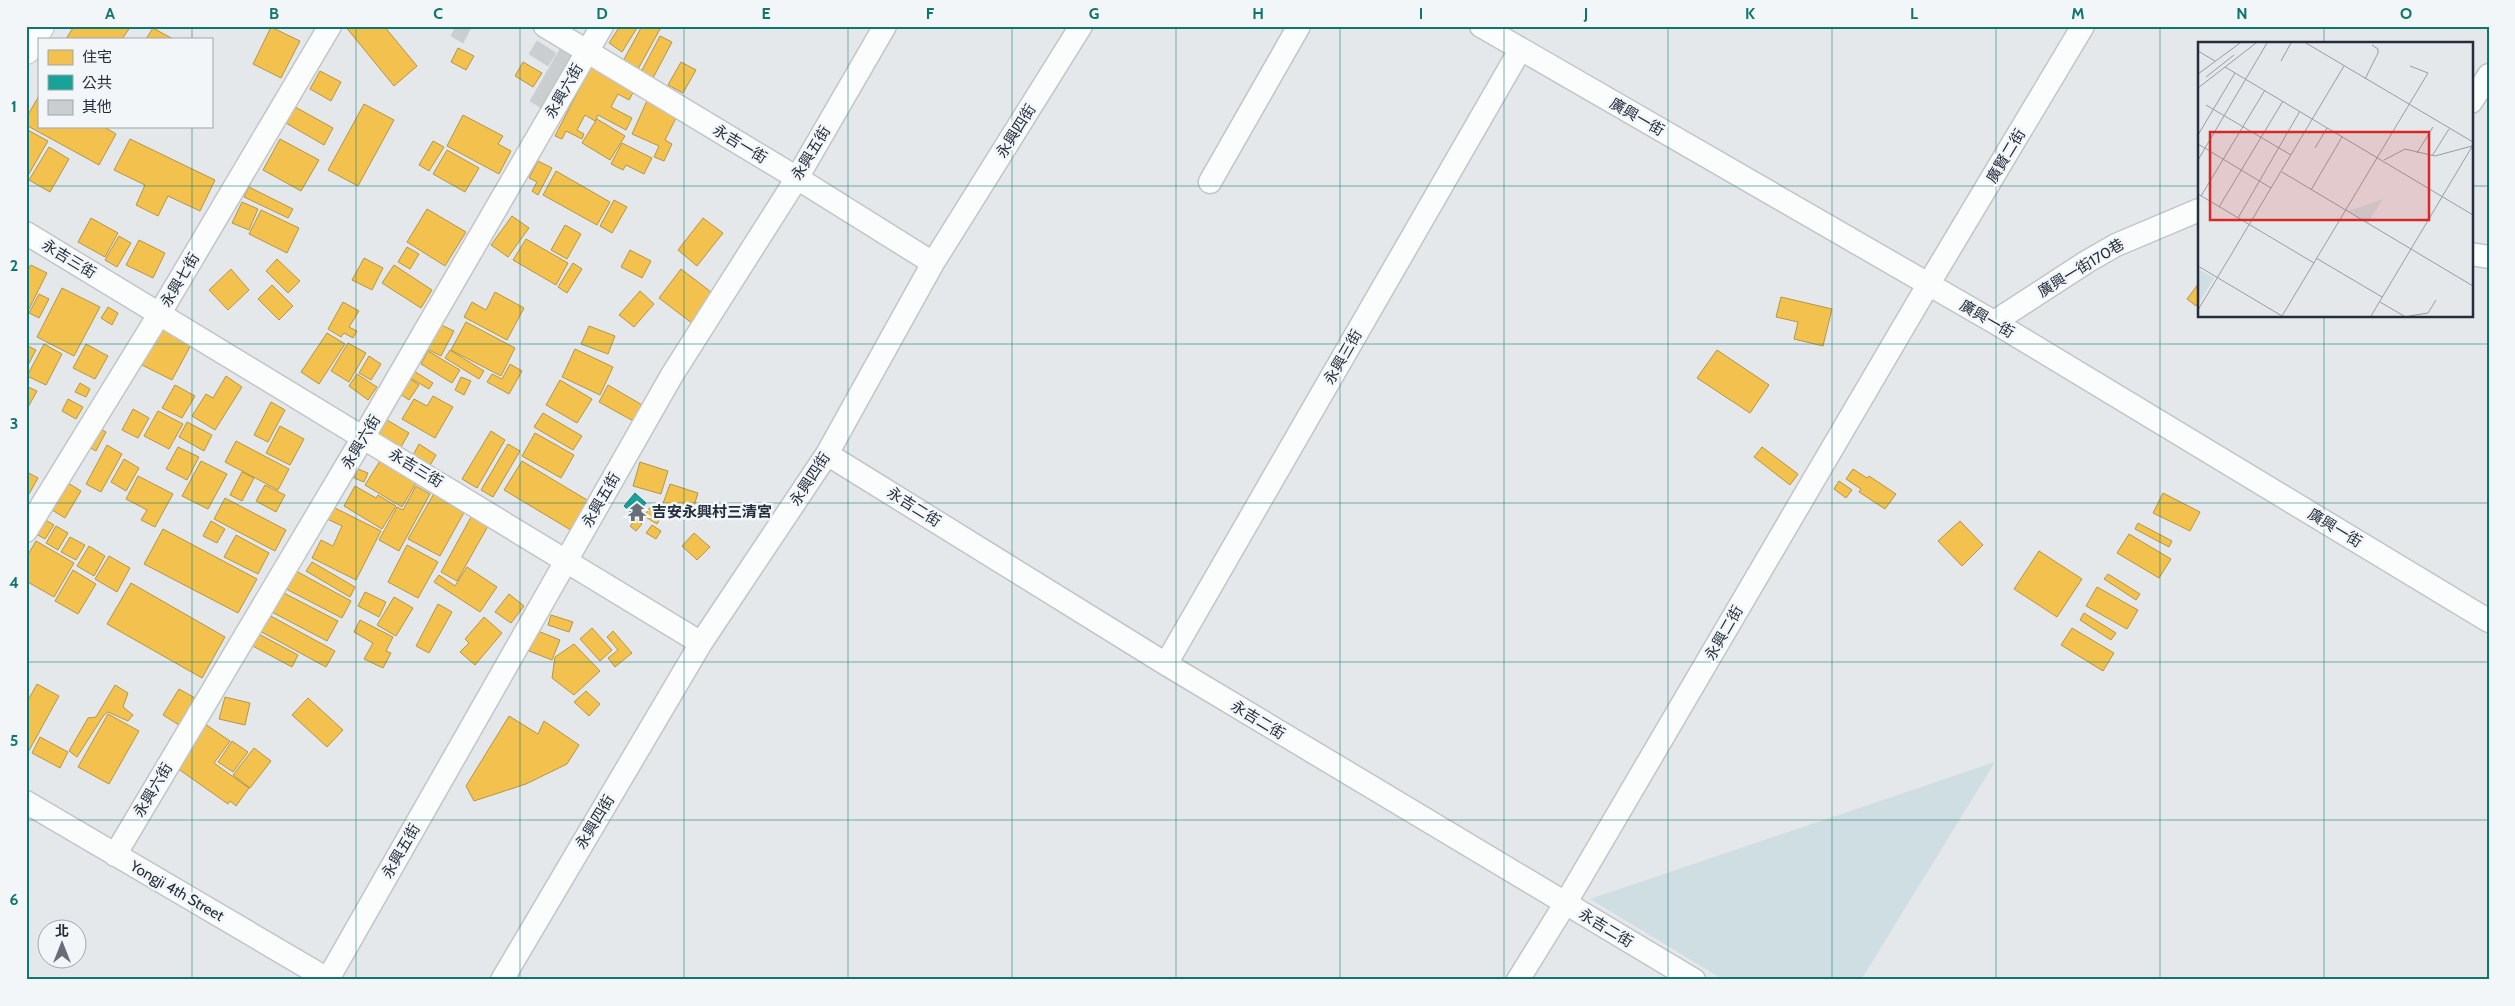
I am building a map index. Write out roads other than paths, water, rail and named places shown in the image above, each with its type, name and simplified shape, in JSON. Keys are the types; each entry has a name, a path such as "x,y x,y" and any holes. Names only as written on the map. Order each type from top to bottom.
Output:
{"street":[{"path":"26,50 40,26"},
{"name":"永興七街","path":"26,531 160,313 330,26"},
{"name":"永吉一街","path":"545,26 797,178 932,263"},
{"name":"永興六街","path":"115,855 364,436 602,26"},
{"name":"永興五街","path":"328,979 672,375 797,178 885,26"},
{"name":"永興四街","path":"502,980 701,643 827,454 932,263 1081,26"},
{"path":"1210,182 1299,26"},
{"name":"廣興一街","path":"1481,26 1928,286 1994,322 2489,621"},
{"name":"廣賢二街","path":"1928,286 2084,26"},
{"name":"永興三街","path":"1166,664 1520,50"},
{"path":"2472,100 2489,75"},
{"name":"廣興一街170巷","path":"1994,322 2116,245 2198,210"},
{"name":"永吉三街","path":"26,233 364,436 701,643"},
{"path":"2472,254 2489,257"},
{"name":"永興二街","path":"1518,980 1565,904 1928,286"},
{"name":"永吉二街","path":"827,454 1166,664 1694,980"},
{"name":"Yongji 4th Street","path":"26,802 328,979"}],"place":[{"name":"吉安永興村三清宮","path":"637,512"}]}
